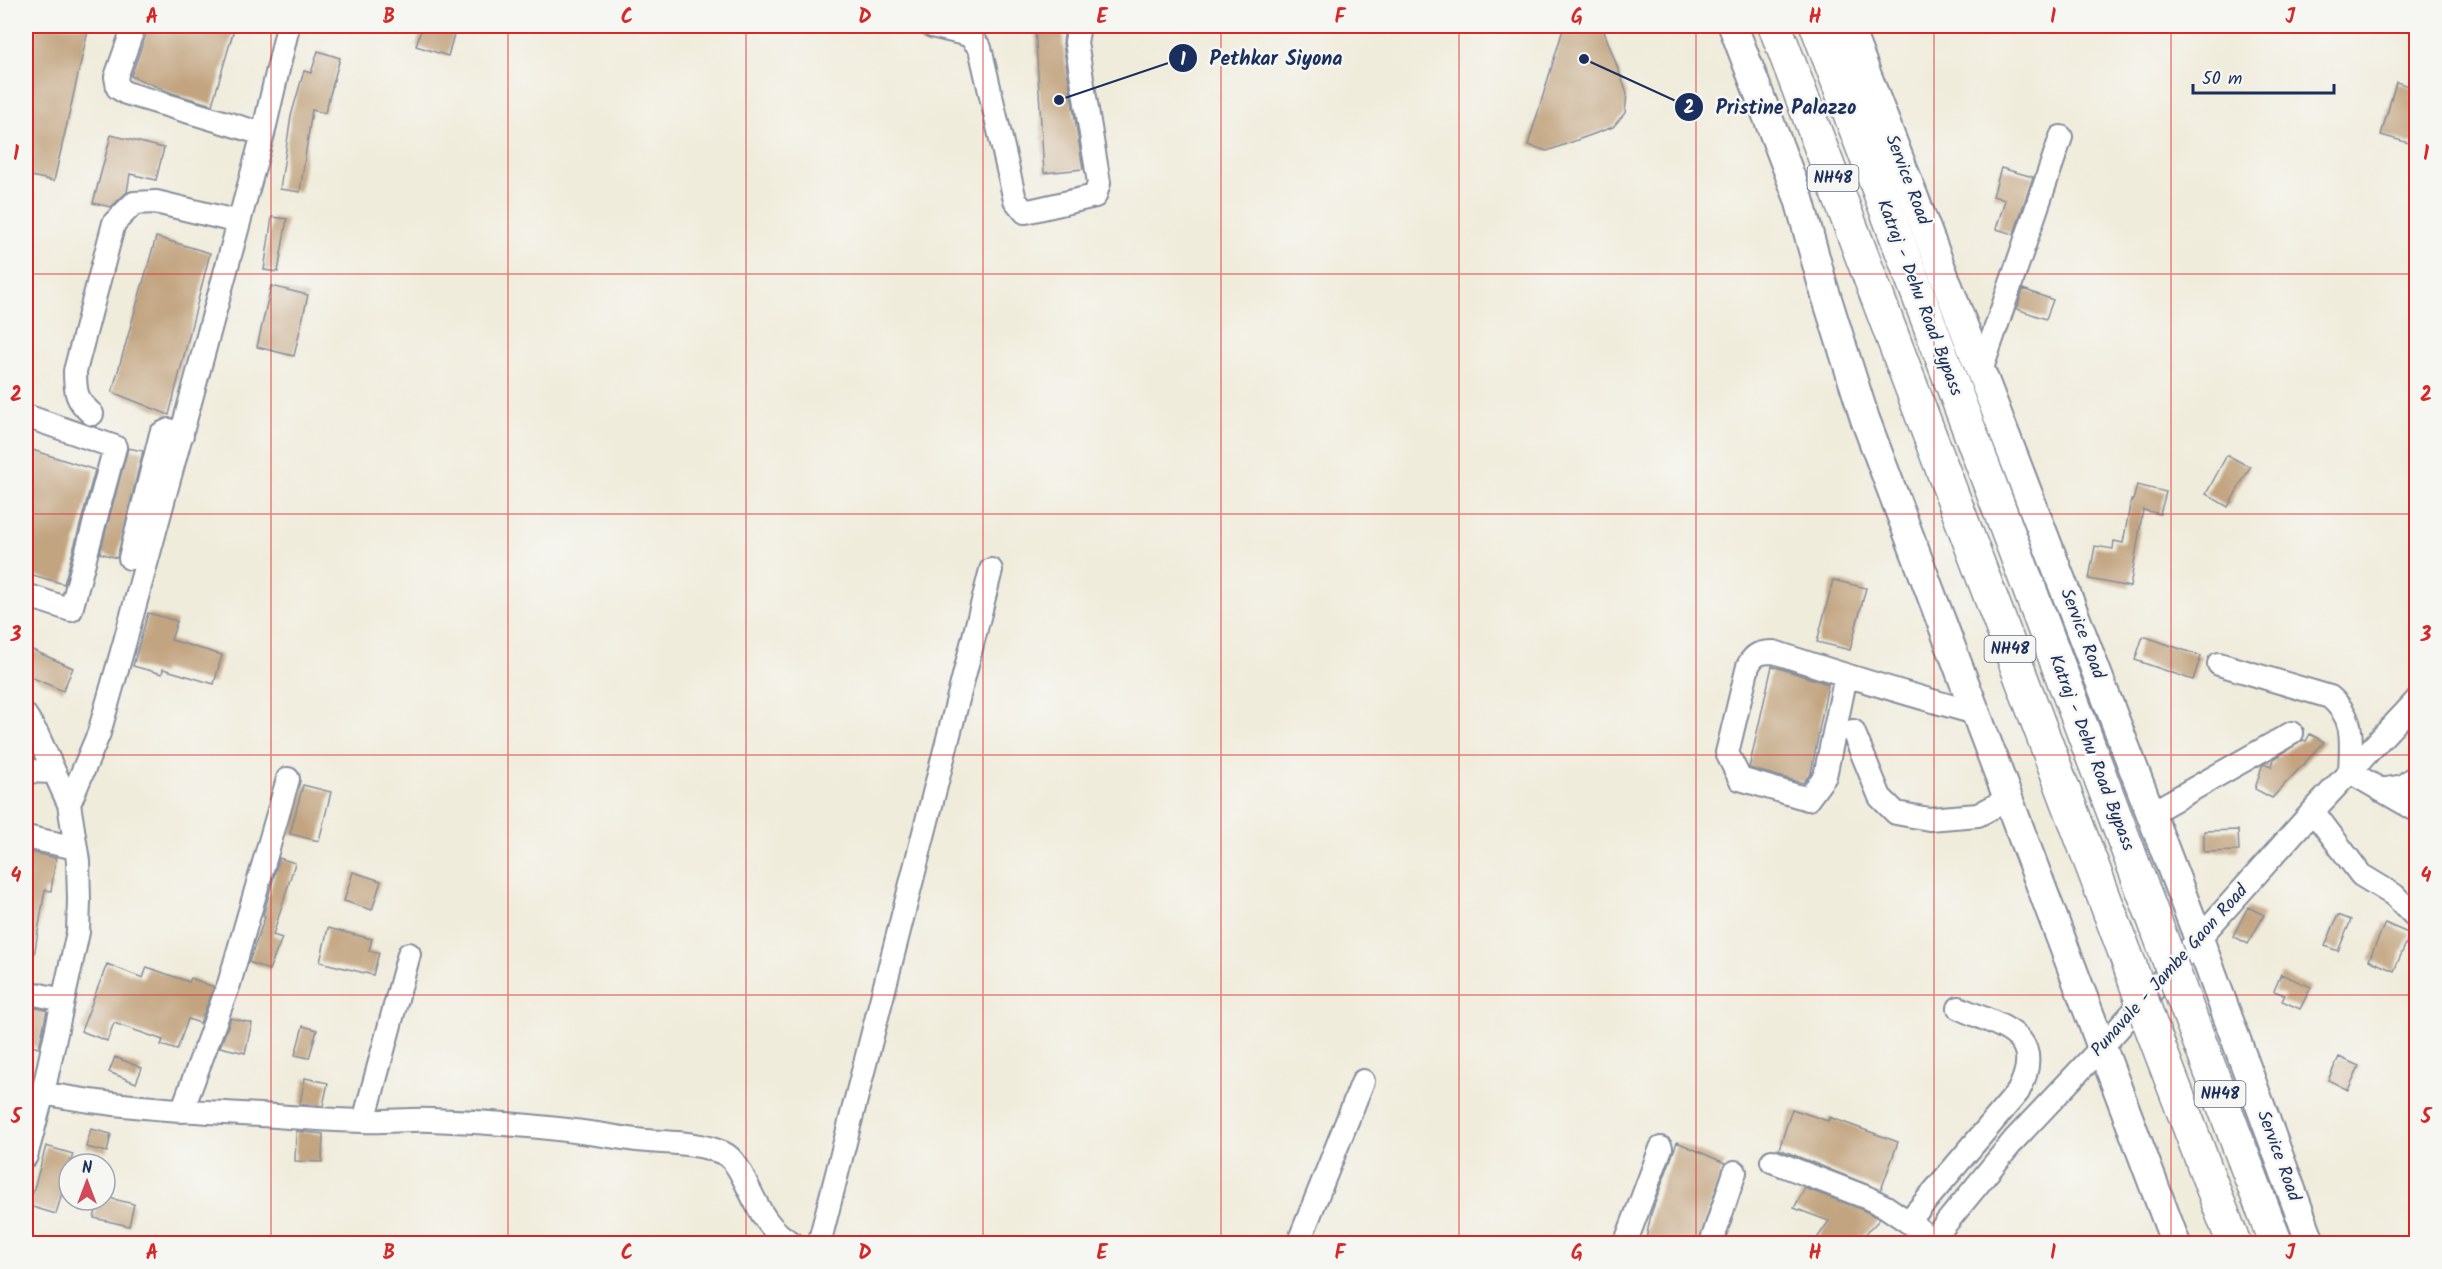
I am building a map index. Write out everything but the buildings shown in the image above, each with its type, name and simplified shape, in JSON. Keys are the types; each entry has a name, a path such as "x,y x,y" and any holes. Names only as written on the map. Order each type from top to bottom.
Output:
{"highway":[{"name":"Katraj - Dehu Road Bypass","path":"1776,26 2234,1244"},
{"name":"Katraj - Dehu Road Bypass","path":"1817,26 2276,1244"}],"main road":[{"path":"1733,26 1798,198 1865,418 2176,1244"},
{"name":"Service Road","path":"1848,26 2199,939 2311,1244"}],"street":[{"path":"134,26 116,77 118,88 126,93 263,134"},
{"path":"69,804 99,733 263,134 288,26"},
{"path":"932,26 969,35 980,48 1015,200 1025,212 1095,196 1099,183 1076,42 1079,26"},
{"path":"1981,371 2061,137"},
{"path":"92,414 80,403 75,388 75,371 114,223 134,203 156,202 239,222"},
{"path":"26,416 115,447 71,610 26,596"},
{"path":"130,558 161,434 169,430 182,435"},
{"path":"819,1244 991,570"},
{"path":"1846,676 1826,776 1808,799 1740,779 1727,753 1748,666 1752,657 1761,652 1774,652 1846,676 1975,713"},
{"path":"2219,664 2330,697 2342,707 2349,720 2350,772 2416,810"},
{"name":"Punavale - Jambe Gaon Road","path":"1931,1241 2015,1139 2101,1048 2313,811 2416,701"},
{"path":"26,716 69,804 76,848 79,900 78,932 63,1000 38,1081 26,1156"},
{"path":"1853,731 1880,797 1896,813 1929,819 1978,815 2008,799"},
{"path":"2151,813 2292,734"},
{"path":"26,771 54,772"},
{"path":"2380,790 2403,786 2416,776"},
{"path":"182,1111 226,996 288,779"},
{"path":"2313,811 2361,874 2394,895 2416,917"},
{"path":"26,837 76,848"},
{"path":"364,1121 409,954"},
{"path":"26,992 63,1000"},
{"path":"1908,1222 2011,1100 2025,1078 2026,1050 2015,1033 1959,1008"},
{"path":"38,1081 90,1103 182,1111 364,1121 429,1120 500,1124 590,1131 633,1139 693,1144 726,1154 738,1169 769,1226 782,1238 794,1244"},
{"path":"1298,1244 1363,1081"},
{"path":"1625,1244 1661,1148"},
{"path":"1772,1161 1886,1207 1931,1241"},
{"path":"1711,1244 1734,1172"}],"place":[{"name":"Pristine Palazzo","path":"1584,59"},
{"name":"Pethkar Siyona","path":"1059,100"}]}
